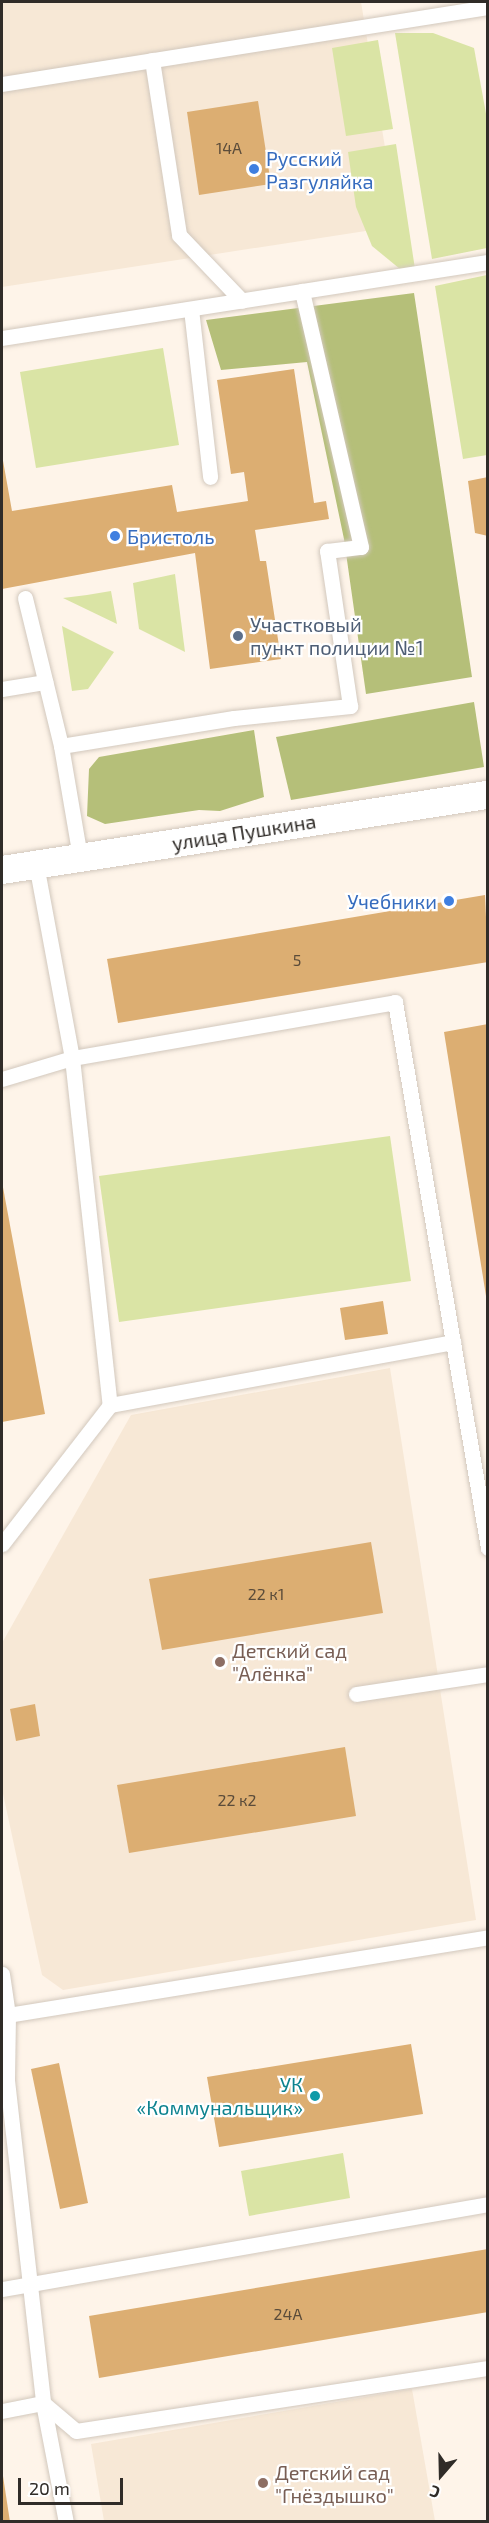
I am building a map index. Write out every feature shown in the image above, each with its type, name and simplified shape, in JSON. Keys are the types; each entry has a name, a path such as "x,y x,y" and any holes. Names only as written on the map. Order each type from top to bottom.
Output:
{"street":[{"name":"улица Пушкина","path":"2,870 488,795"}],"lane":[{"path":"2,84 488,7"},
{"path":"152,60 179,235 242,301"},
{"path":"2,338 488,262"},
{"path":"61,747 234,718 350,706 327,551 361,547 302,291"},
{"path":"191,309 210,477"},
{"path":"25,598 61,747 80,857"},
{"path":"2,689 45,682"},
{"path":"36,864 72,1058 110,1405"},
{"path":"2,1079 72,1058 395,1002 488,1548"},
{"path":"2,1544 110,1405 453,1342"},
{"path":"356,1694 488,1674"},
{"path":"8,2015 488,1937"},
{"path":"2,1974 8,2015 7,2079 32,2283 43,2403 66,2522"},
{"path":"2,2289 488,2204"},
{"path":"43,2403 76,2431 488,2368"},
{"path":"2,2411 43,2403"}],"shaded area":[{"path":"2,2 361,2 398,226 2,287"},
{"name":"Детский сад \"Алёнка\"","path":"390,1368 476,1920 63,1990 42,1975 2,1789 2,1643 131,1415"},
{"name":"Детский сад \"Гнёздышко\"","path":"412,2389 435,2521 104,2521 91,2444"}],"green space":[{"path":"395,33 433,33 474,48 487,119 487,248 432,259"},
{"path":"378,40 393,129 346,136 332,48"},
{"path":"396,144 415,269 400,269 372,246 356,207 348,152"},
{"path":"487,275 487,455 463,459 435,286"},
{"path":"414,293 472,677 366,694 344,539 307,362 221,370 206,320"},
{"path":"163,348 179,445 36,468 20,372"},
{"path":"175,574 185,652 139,629 133,583"},
{"path":"111,591 117,624 63,598 87,595"},
{"path":"62,626 114,652 88,689 72,691"},
{"path":"474,702 484,767 291,800 276,737"},
{"path":"254,730 264,797 220,811 199,810 105,824 87,816 89,769 99,757"},
{"path":"390,1136 411,1281 119,1322 99,1176"},
{"path":"343,2153 350,2198 249,2216 241,2171"}],"building":[{"path":"258,101 271,184 199,195 187,112"},
{"path":"294,369 314,503 326,501 329,519 255,530 260,561 266,561 281,659 210,669 195,553 2,589 2,455 12,511 172,485 177,512 248,501 244,472 231,474 217,380"},
{"path":"488,477 488,536 475,533 468,481"},
{"path":"485,895 488,962 118,1023 107,959"},
{"path":"488,1024 488,1295 486,1296 444,1032"},
{"path":"2,1182 45,1414 2,1422"},
{"path":"383,1301 388,1334 345,1340 340,1308"},
{"path":"371,1542 383,1613 162,1650 149,1579"},
{"path":"35,1704 40,1736 16,1741 10,1709"},
{"path":"345,1747 356,1816 129,1853 117,1785"},
{"name":"УК «Коммунальщик»","path":"411,2044 423,2114 219,2147 207,2077"},
{"path":"59,2063 88,2203 60,2209 31,2069"},
{"path":"488,2249 488,2312 99,2378 89,2316"},
{"path":"3,2476 10,2522 2,2522"}],"place":[{"name":"Русский Разгуляйка","path":"254,169"},
{"name":"Бристоль","path":"115,536"},
{"name":"Участковый пункт полиции №1","path":"238,636"},
{"name":"Учебники","path":"449,901"},
{"name":"Детский сад \"Алёнка\"","path":"220,1662"},
{"name":"УК «Коммунальщик»","path":"315,2096"},
{"name":"Детский сад \"Гнёздышко\"","path":"263,2483"}]}
